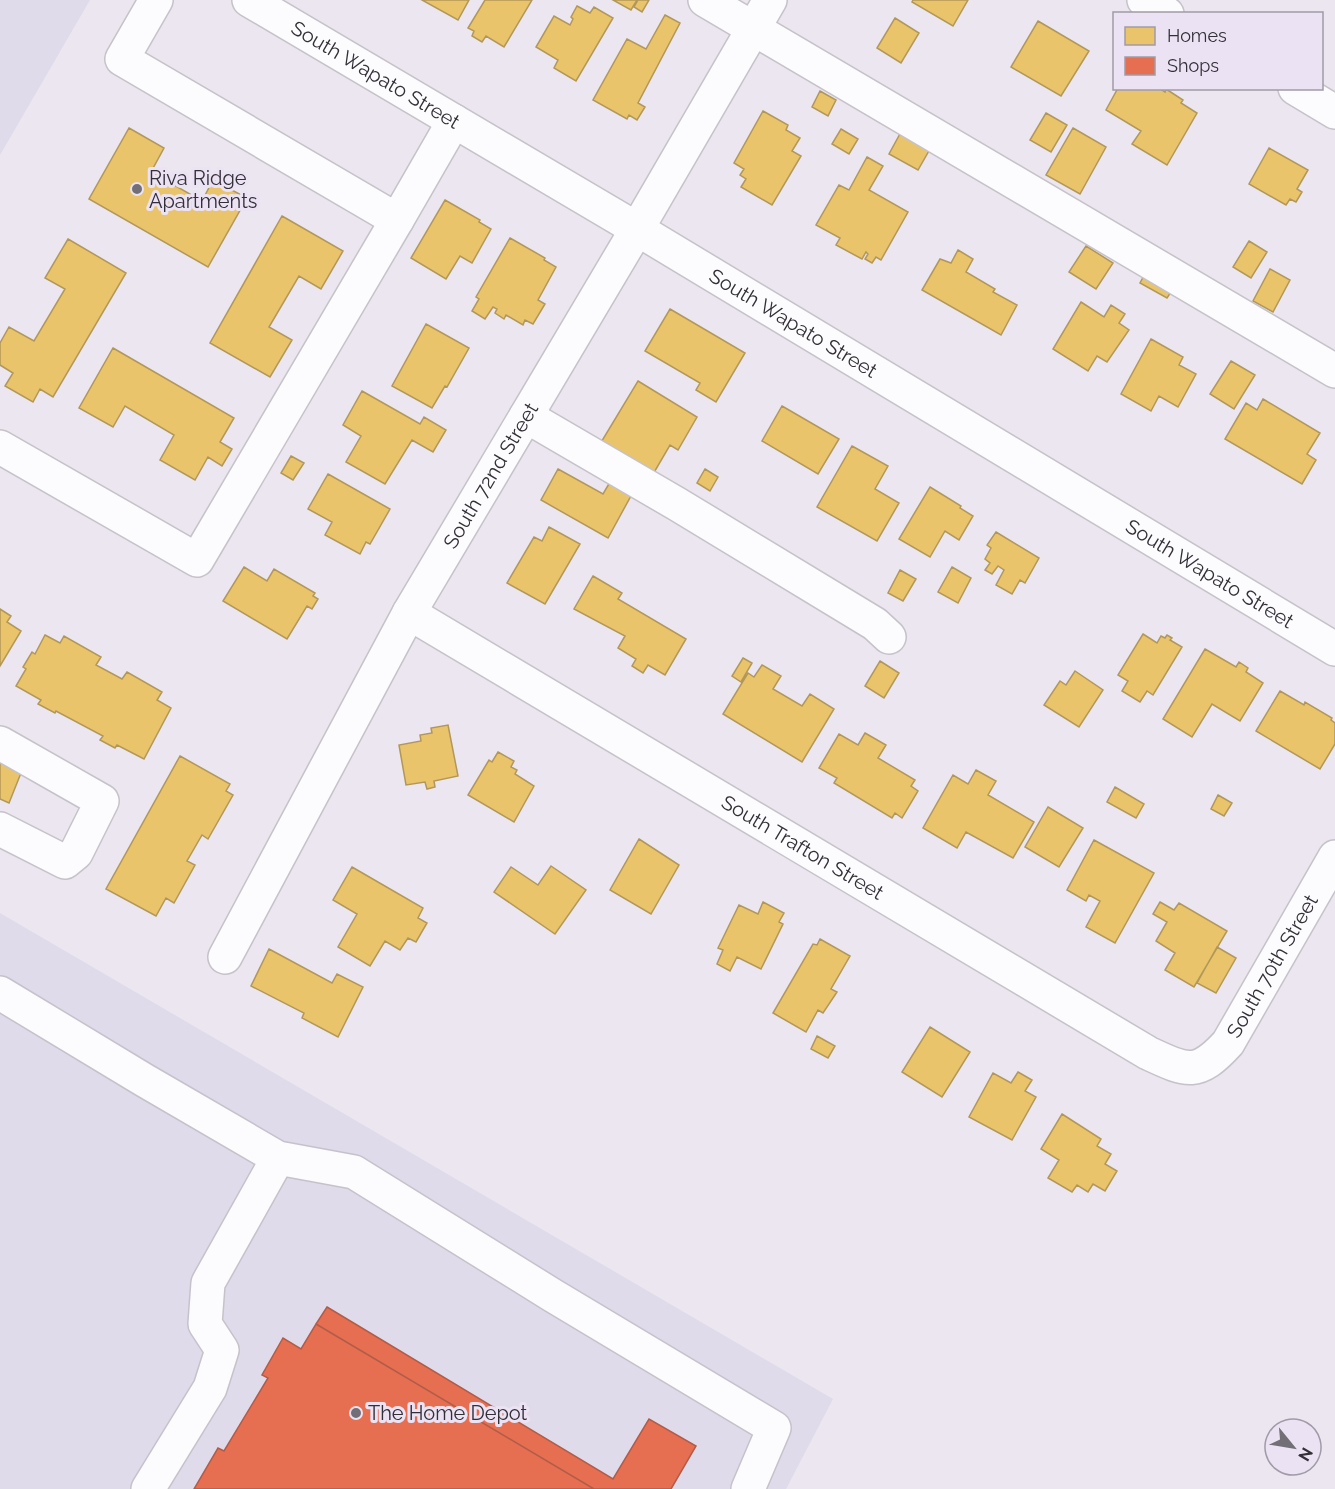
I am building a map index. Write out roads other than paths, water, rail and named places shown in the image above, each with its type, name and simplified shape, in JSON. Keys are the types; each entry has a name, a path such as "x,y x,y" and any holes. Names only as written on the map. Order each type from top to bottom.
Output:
{"street":[{"path":"156,0 122,59 397,220"},
{"name":"South Wapato Street","path":"249,0 637,229 1335,649"},
{"path":"705,0 1335,371"},
{"name":"South 72nd Street","path":"225,957 409,613 770,0"},
{"path":"1144,0 1164,12"},
{"path":"1298,90 1335,112"},
{"path":"0,447 197,560 454,121"},
{"path":"526,416 875,624 889,637"},
{"name":"South Trafton Street","path":"409,613 1148,1053 1181,1068 1200,1068"},
{"path":"0,743 102,801 76,853 65,862 0,829"},
{"name":"South 70th Street","path":"1200,1068 1214,1058 1228,1043 1325,896 1335,857"},
{"path":"3,1002 278,1158 354,1172 552,1296 774,1428 748,1489"},
{"path":"148,1489 210,1388 222,1350 205,1324 207,1283 278,1158"}],"place":[{"name":"Riva Ridge Apartments","path":"137,189"},
{"name":"The Home Depot","path":"356,1413"}]}
